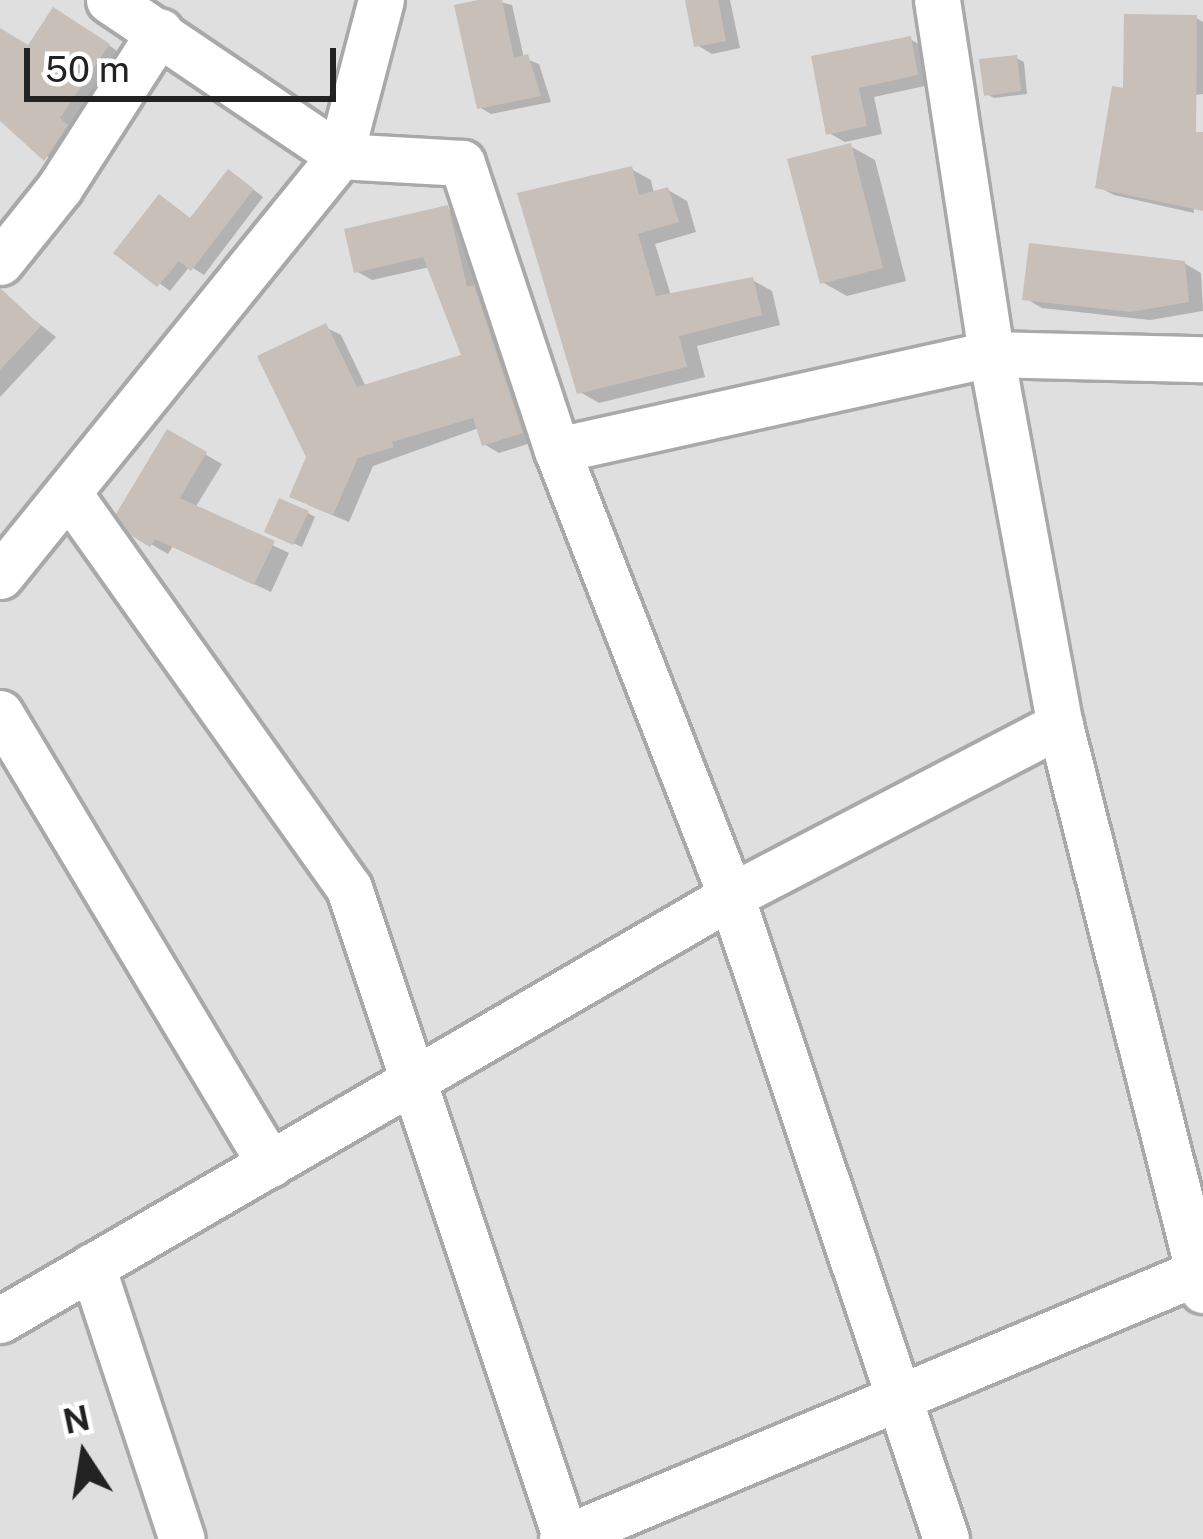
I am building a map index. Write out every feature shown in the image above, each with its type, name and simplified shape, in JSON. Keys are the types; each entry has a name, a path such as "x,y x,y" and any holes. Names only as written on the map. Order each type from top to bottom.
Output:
{"street":[{"path":"109,0 340,156 462,163 556,449 731,896 946,1539"},
{"path":"0,576 340,156 381,0"},
{"path":"69,494 349,888 564,1538 1201,1277 1060,725 991,354 937,0"},
{"path":"0,262 60,187 160,31"},
{"path":"556,449 991,354 1203,359"},
{"path":"0,713 270,1163"},
{"path":"0,1320 731,896 1060,725"},
{"path":"92,1266 182,1539"}],"shaded area":[{"path":"0,0 1203,0 1203,1539 0,1539"}],"building":[{"path":"502,0 514,58 528,54 541,96 477,109 454,5"},
{"path":"685,0 718,0 726,41 694,47"},
{"path":"53,7 110,44 60,118 68,125 44,161 0,121 0,28 28,45"},
{"path":"1124,14 1197,15 1196,132 1203,132 1203,211 1095,188 1112,86 1123,88"},
{"path":"911,36 918,75 859,88 867,126 826,135 811,56"},
{"path":"1017,55 1021,91 984,96 979,59"},
{"path":"851,143 883,268 820,284 787,159"},
{"path":"632,166 639,195 668,187 679,222 638,234 656,296 753,277 762,315 679,336 687,367 577,394 517,193"},
{"path":"228,169 254,189 191,271 179,261 157,287 113,253 159,194 190,218"},
{"path":"448,205 467,287 474,285 523,433 482,446 473,418 392,442 394,447 358,458 333,515 289,497 306,457 257,356 326,323 357,387 461,355 423,257 354,273 344,229"},
{"path":"1029,243 1185,261 1189,302 1131,312 1022,300"},
{"path":"0,288 41,326 0,370"},
{"path":"167,429 207,452 180,498 275,541 254,585 155,539 150,547 132,536 116,514"},
{"path":"279,498 309,511 293,545 264,532"}]}
